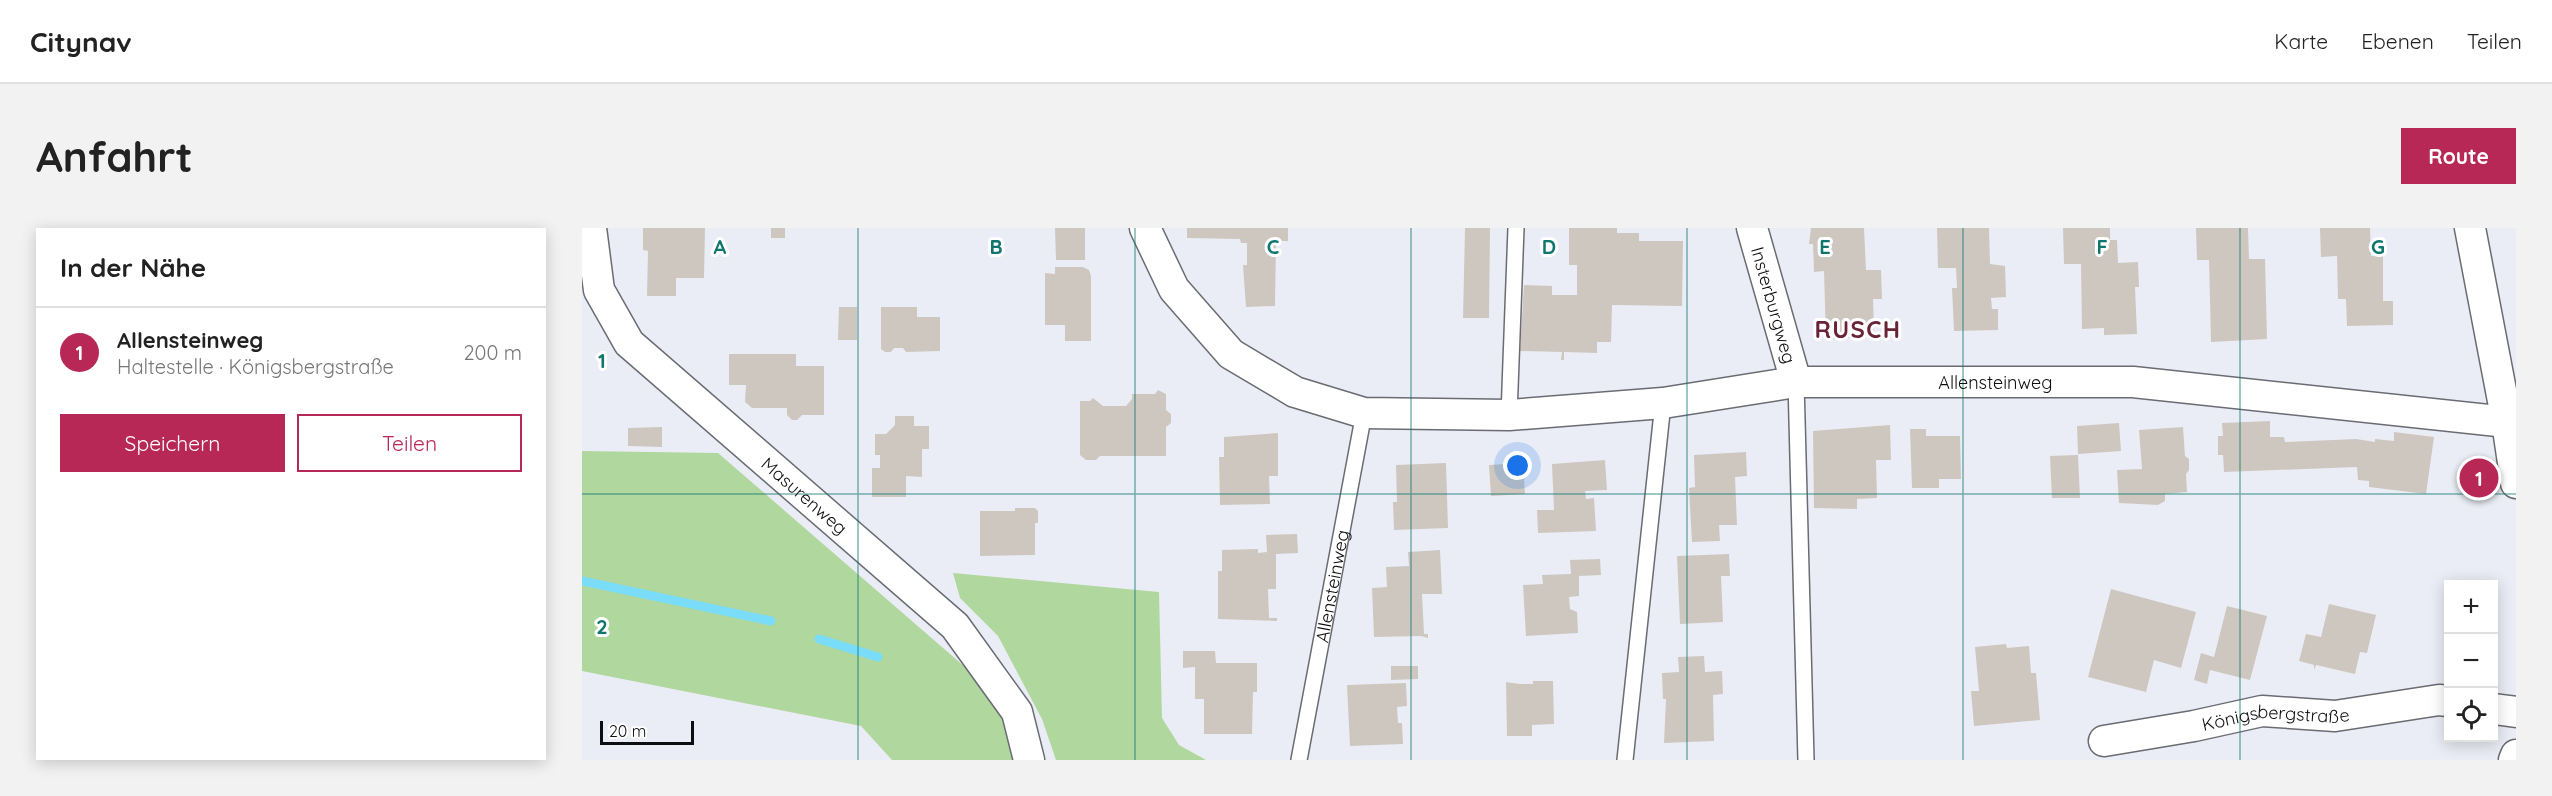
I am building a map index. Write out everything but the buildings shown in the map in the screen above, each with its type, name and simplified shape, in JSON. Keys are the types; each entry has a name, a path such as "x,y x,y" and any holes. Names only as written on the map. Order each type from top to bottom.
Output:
{"street":[{"name":"Masurenweg","path":"591,228 599,290 629,343 955,626 1017,712 1029,760"},
{"name":"Allensteinweg","path":"1145,228 1174,289 1231,354 1295,392 1364,413 1509,415 1663,403 1796,382 2133,382 2507,422"},
{"name":"Insterburgweg","path":"1752,228 1796,382"},
{"path":"2470,228 2507,422 2516,483"},
{"name":"Königsbergstraße","path":"2104,741 2194,726 2262,711 2335,716 2444,701"},
{"path":"2498,709 2516,712"},
{"path":"2514,760 2516,755"}],"lane":[{"path":"1509,415 1516,228"},
{"path":"1796,382 1806,760"},
{"path":"1625,760 1663,403"},
{"name":"Allensteinweg","path":"1299,760 1364,413"}],"green space":[{"path":"582,451 718,453 1017,712 1019,760 892,760 861,726 582,671"},
{"path":"953,573 1159,592 1162,718 1179,745 1206,760 1056,760 1042,719 998,636 960,598"}],"waterway":[{"path":"582,581 771,621"},
{"path":"819,639 878,657"}],"place":[{"name":"Allensteinweg","path":"2479,478"}],"district":[{"name":"RUSCH","path":"1858,329"}]}
